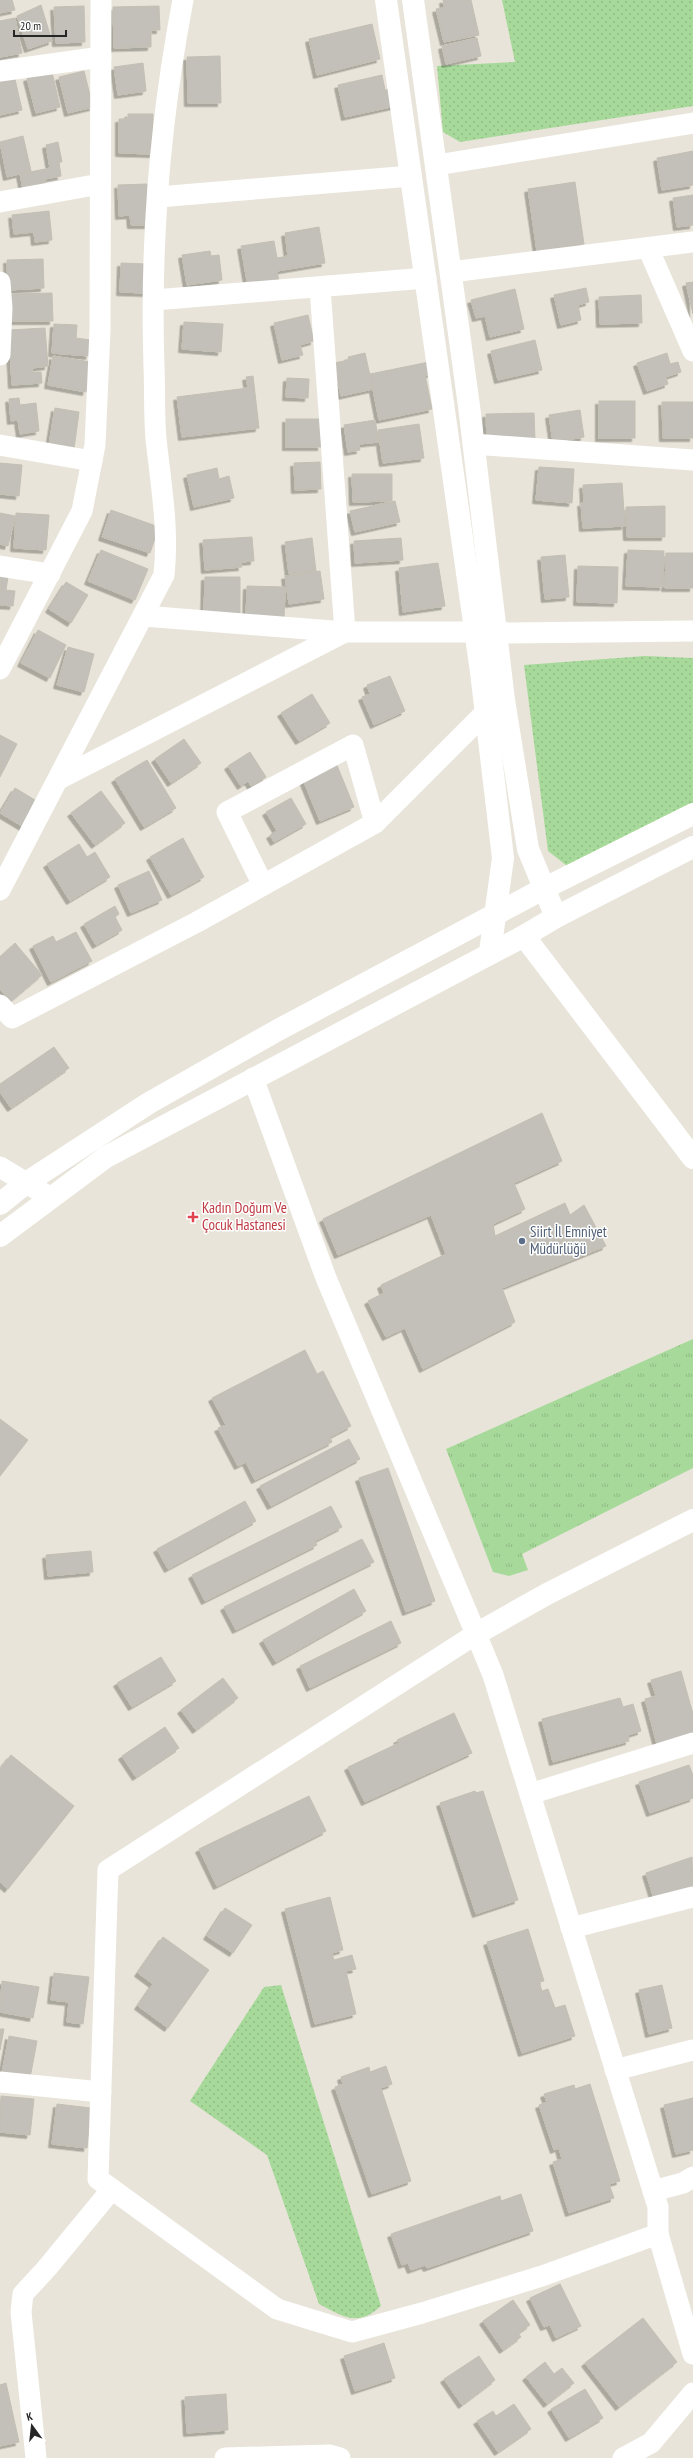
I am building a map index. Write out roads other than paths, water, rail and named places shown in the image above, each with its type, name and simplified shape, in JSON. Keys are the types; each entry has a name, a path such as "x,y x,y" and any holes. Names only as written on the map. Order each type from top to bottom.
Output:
{"street":[{"path":"0,669 82,511 95,445 100,330 100,0"},
{"path":"0,890 164,575 167,546 156,439 154,300 159,166 171,62 183,0"},
{"path":"386,0 426,278 485,633 504,700 528,849 543,889 556,917"},
{"path":"413,0 437,165 473,444 485,633 486,712 503,858 490,952"},
{"path":"0,71 101,57"},
{"path":"437,165 693,123"},
{"path":"158,197 411,176"},
{"path":"0,202 100,184"},
{"path":"451,272 693,242"},
{"path":"648,248 693,351"},
{"path":"154,300 320,288 426,278"},
{"path":"0,282 2,308 0,355"},
{"path":"320,288 345,632"},
{"path":"473,444 693,460"},
{"path":"0,445 92,461"},
{"path":"0,566 50,574"},
{"path":"144,616 345,632 485,633 693,631"},
{"path":"59,779 345,632"},
{"path":"0,1005 12,1018 263,885 375,823 486,712"},
{"path":"263,885 227,812 353,745 375,823"},
{"path":"0,1204 26,1183 149,1103 278,1030 543,889 693,814"},
{"path":"0,1236 106,1157 490,952 524,936 556,917 693,847"},
{"path":"524,936 693,1158"},
{"path":"253,1078 326,1278 493,1674 658,2207 658,2234 693,2354"},
{"path":"0,1167 51,1198"},
{"path":"658,2234 534,2278 422,2313 352,2332 277,2309 98,2179 108,1870 476,1634 547,1594 693,1520"},
{"path":"530,1794 693,1744"},
{"path":"571,1928 693,1897"},
{"path":"615,2070 693,2050"},
{"path":"0,2082 101,2092"},
{"path":"652,2191 683,2183 693,2176"},
{"path":"36,2458 21,2312 22,2294 47,2268 112,2189"},
{"path":"623,2458 651,2443 693,2394"},
{"path":"225,2458 328,2455 340,2458"}],"place":[{"name":"Kadın Doğum Ve Çocuk Hastanesi","path":"193,1217"},
{"name":"Siirt İl Emniyet Müdürlüğü","path":"522,1241"}]}
